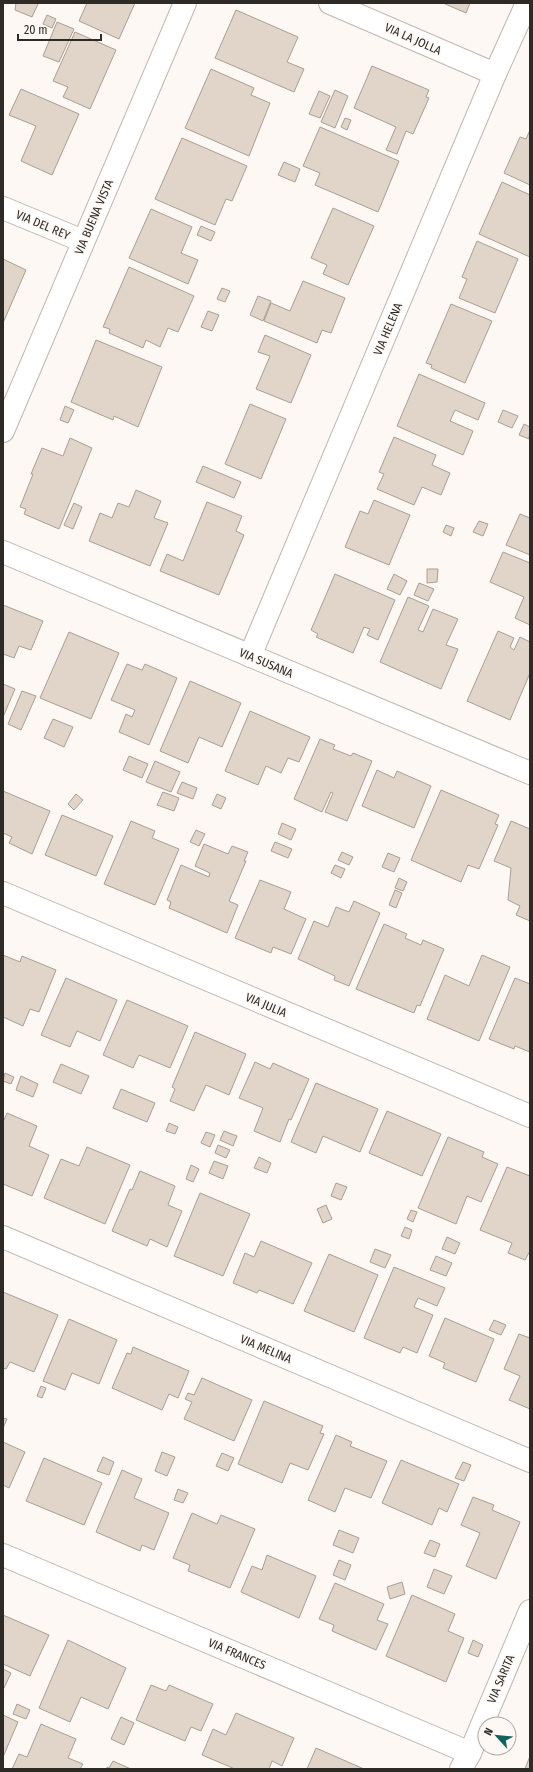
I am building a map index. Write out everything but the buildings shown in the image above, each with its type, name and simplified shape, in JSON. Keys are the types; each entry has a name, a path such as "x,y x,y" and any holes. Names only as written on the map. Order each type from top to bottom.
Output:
{"street":[{"name":"VIA BUENA VISTA","path":"3,431 185,3"},
{"name":"VIA LA JOLLA","path":"330,3 495,74"},
{"name":"VIA HELENA","path":"250,656 495,74 527,3"},
{"name":"VIA DEL REY","path":"3,208 83,241"},
{"name":"VIA SUSANA","path":"3,552 530,773"},
{"name":"VIA JULIA","path":"3,893 530,1116"},
{"name":"VIA MELINA","path":"3,1237 530,1461"},
{"name":"VIA FRANCES","path":"3,1555 466,1761"},
{"name":"VIA SARITA","path":"466,1761 530,1611"}]}
